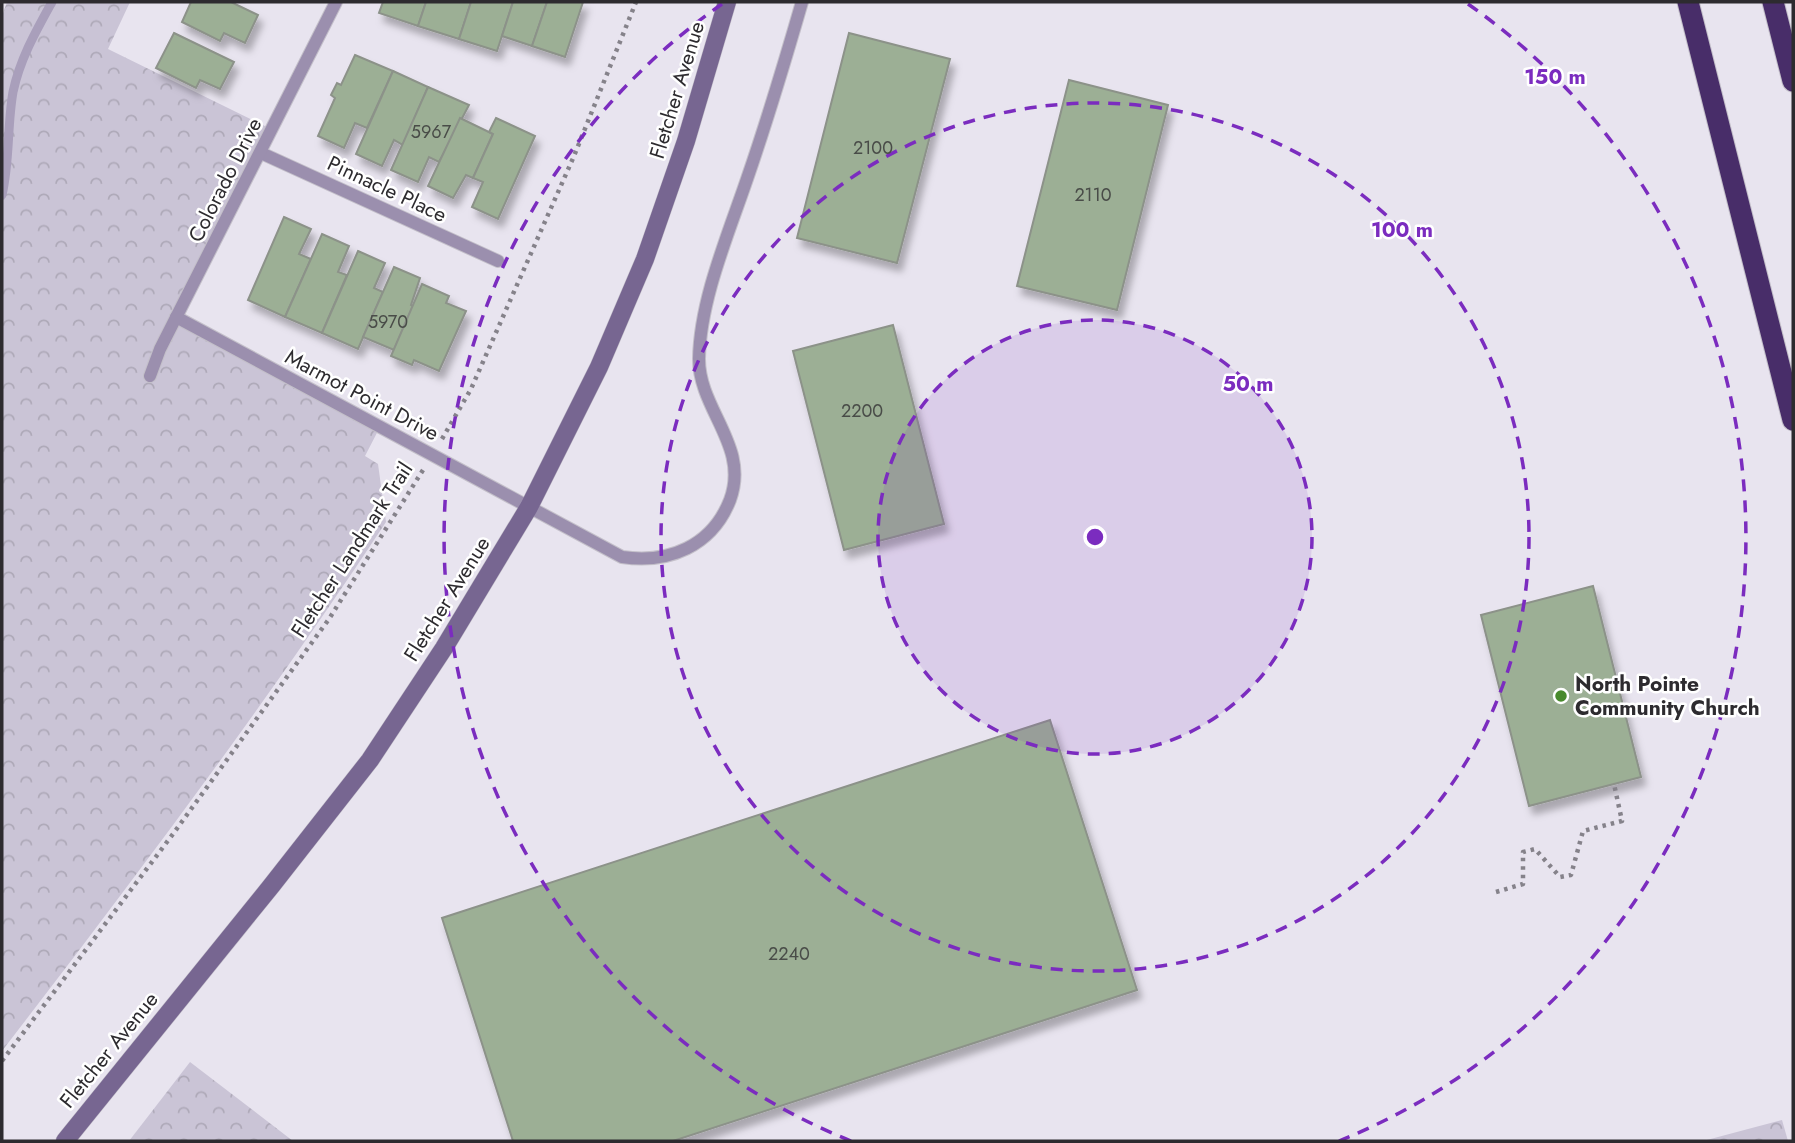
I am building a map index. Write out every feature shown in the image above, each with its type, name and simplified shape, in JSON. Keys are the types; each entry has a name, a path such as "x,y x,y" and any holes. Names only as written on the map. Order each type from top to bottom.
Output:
{"highway":[{"path":"1688,2 1793,420"},
{"path":"1773,2 1793,80"}],"main road":[{"name":"Fletcher Avenue","path":"65,1141 370,760 444,648 529,507 599,368 645,258 686,142 727,2"}],"lane":[{"name":"Colorado Drive","path":"150,376 176,317 337,2"},
{"name":"Marmot Point Drive","path":"176,317 622,557 659,559 685,550 704,538 719,521 730,500 736,478 735,460 705,387 699,362 702,333 719,263 761,139 802,2"},
{"name":"Pinnacle Place","path":"261,153 498,261"}],"path":[{"name":"Fletcher Landmark Trail","path":"2,1061 173,834 329,619 397,514 471,389 574,156 636,2"},
{"path":"1496,892 1523,884 1523,852 1535,849 1560,877 1571,875 1583,831 1622,821 1614,784"}],"green space":[{"path":"7,2 130,2 108,49 273,130 176,317 380,427 365,456 378,464 386,522 199,790 2,1051 2,16"},
{"path":"190,1062 293,1141 129,1141"},
{"path":"1782,1120 1788,1141 1703,1141"}],"building":[{"path":"191,2 231,2 258,15 245,43 224,33 220,41 182,22"},
{"path":"383,2 426,2 418,26 379,13"},
{"path":"426,2 471,2 459,39 418,26"},
{"path":"471,2 513,2 497,51 459,39"},
{"path":"513,2 547,2 532,46 502,36"},
{"path":"547,2 583,2 565,57 532,46"},
{"path":"174,33 234,62 220,89 200,80 196,88 156,68"},
{"path":"849,33 950,59 897,263 797,238"},
{"path":"355,55 393,71 367,128 355,123 344,148 318,136 335,98 331,95 337,83 341,85"},
{"path":"393,71 428,87 403,145 394,140 382,166 356,154"},
{"path":"1069,80 1168,105 1117,310 1017,286"},
{"path":"428,87 469,105 439,162 429,157 418,182 391,170"},
{"path":"460,118 493,134 473,178 466,175 453,198 428,186"},
{"path":"496,118 535,136 498,219 472,207 483,182 473,178 493,134 489,132"},
{"path":"284,217 311,229 299,254 311,259 285,317 248,300"},
{"path":"322,234 349,246 338,272 347,275 322,333 285,317"},
{"path":"358,251 385,263 374,288 383,292 358,349 322,333"},
{"path":"394,267 420,278 411,305 413,306 394,350 363,337"},
{"path":"422,284 449,296 446,303 466,311 439,371 414,360 412,365 391,356"},
{"path":"893,325 944,524 844,550 793,351"},
{"name":"North Pointe Community Church","path":"1593,586 1641,777 1529,806 1481,615"},
{"path":"1050,720 1137,990 673,1141 513,1141 442,918"}],"waterway":[{"path":"2,195 16,80 29,46 52,2"}],"place":[{"name":"North Pointe Community Church","path":"1561,696"}]}
